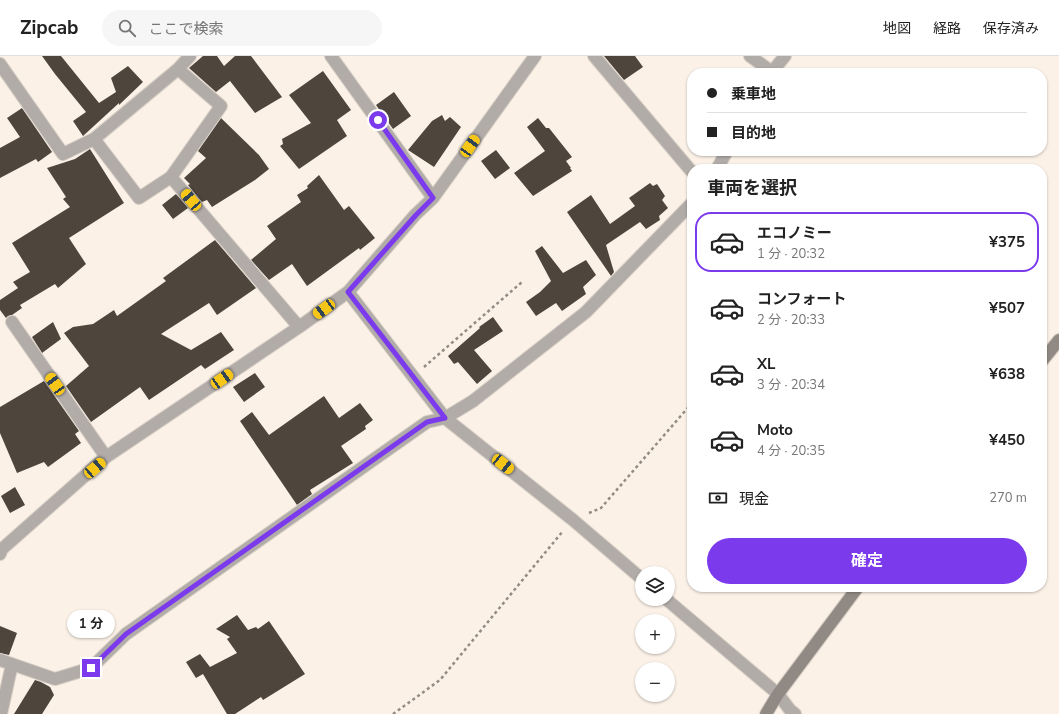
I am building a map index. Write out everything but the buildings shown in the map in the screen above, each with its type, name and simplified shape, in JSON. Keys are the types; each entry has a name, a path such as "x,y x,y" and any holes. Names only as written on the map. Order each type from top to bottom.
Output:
{"street":[{"path":"0,64 63,154 94,139 178,69 190,56"},
{"path":"331,56 433,198"},
{"path":"0,554 2,549 106,458 348,292 416,215 433,198 535,56"},
{"path":"594,56 687,166"},
{"path":"750,56 765,68"},
{"path":"775,68 785,56"},
{"path":"94,139 139,198 171,177 221,106 178,69"},
{"path":"171,177 299,327"},
{"path":"0,660 55,679 91,668 126,634 427,422 445,418 473,401 586,312 687,208"},
{"path":"348,292 445,418 573,520 635,573"},
{"path":"12,322 106,458"},
{"path":"1047,355 1059,340"},
{"path":"766,714 778,694 854,592"},
{"path":"674,606 778,694 790,710 795,714"},
{"path":"2,714 12,664"}],"path":[{"path":"413,376 522,282"},
{"path":"392,714 440,680 573,520 601,508 687,409"}],"route":[{"path":"91,668 126,634 427,422 445,418 348,292 416,215 433,198 378,120"}]}
